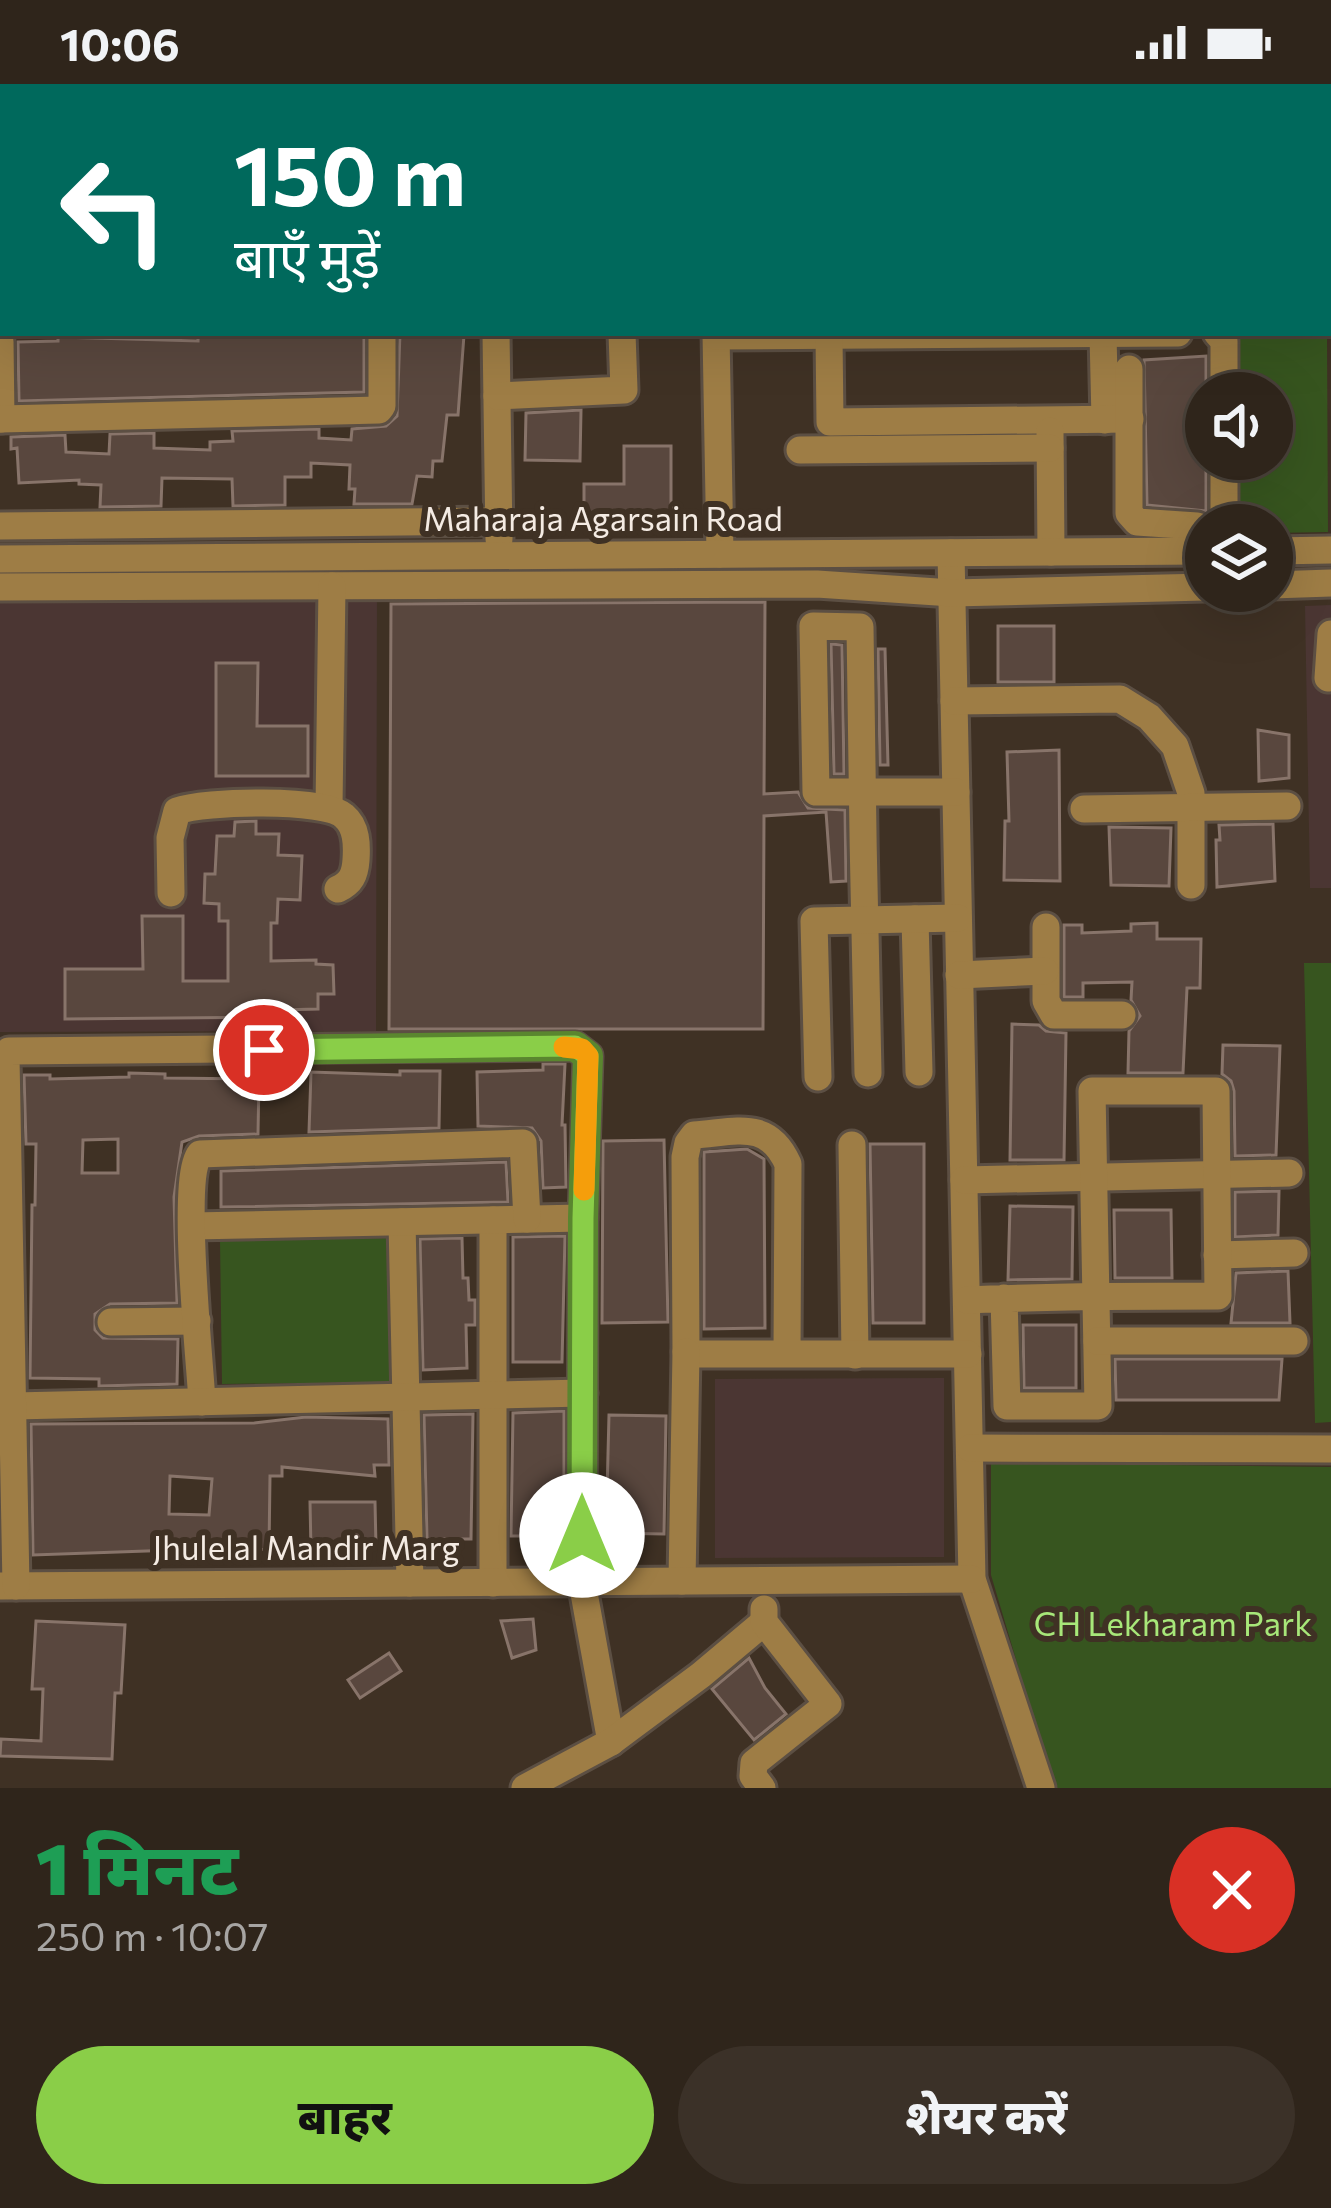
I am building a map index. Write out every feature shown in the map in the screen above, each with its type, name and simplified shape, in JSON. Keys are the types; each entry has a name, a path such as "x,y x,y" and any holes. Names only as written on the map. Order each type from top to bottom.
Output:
{"street":[{"path":"0,342 1,419 379,410 382,336"},
{"path":"496,336 500,585"},
{"path":"496,396 623,390 622,336"},
{"path":"716,336 720,554"},
{"path":"829,336 830,422 1050,435"},
{"path":"1085,336 1118,419 1129,513 1137,522 1185,530"},
{"path":"1220,336 1224,372"},
{"path":"1118,419 1129,369"},
{"path":"800,450 1050,435 1118,419"},
{"path":"1050,435 1051,552"},
{"path":"6,559 6,526 499,521"},
{"path":"389,522 390,557"},
{"path":"278,524 278,558"},
{"path":"147,525 147,558"},
{"name":"Maharaja Agarsain Road","path":"6,559 1051,552 1185,537"},
{"path":"1293,551 1331,550"},
{"path":"951,553 972,1580 1041,1788"},
{"path":"0,587 817,584 952,593 1185,587"},
{"path":"1293,585 1331,584"},
{"path":"329,807 332,586"},
{"path":"868,1073 864,920 862,792 860,627 813,626 816,792 862,792 956,792"},
{"path":"1328,678 1331,634"},
{"path":"954,700 1120,699 1149,717 1174,746 1191,793 1191,885"},
{"path":"171,893 170,838 177,811 222,805 329,807 346,818 356,843 352,879 338,890"},
{"path":"1084,808 1287,806"},
{"path":"818,1077 814,921 958,918"},
{"path":"915,920 920,1072"},
{"path":"1046,927 1046,1001 1054,1015 1122,1016"},
{"path":"959,975 1045,971"},
{"path":"8,1586 7,1456 14,1406 4,1133 9,1052 575,1046 588,1056 582,1582 610,1742"},
{"path":"967,1300 1004,1298 1097,1296 1218,1296 1216,1091 1092,1091 1097,1296 1098,1406 1007,1406 1004,1298"},
{"path":"682,1581 688,1143 694,1135 752,1131 769,1135 788,1164 787,1354"},
{"path":"202,1402 192,1226 193,1168 200,1154 524,1142 527,1220"},
{"path":"852,1144 855,1355"},
{"path":"964,1180 1288,1173"},
{"path":"192,1226 583,1218"},
{"path":"493,1220 493,1583"},
{"path":"402,1222 410,1583"},
{"path":"1217,1255 1294,1252"},
{"path":"111,1322 197,1321"},
{"path":"1097,1342 1294,1341"},
{"path":"686,1352 968,1354"},
{"path":"14,1406 583,1393"},
{"path":"970,1448 1331,1449"},
{"name":"Jhulelal Mandir Marg","path":"8,1586 972,1580"},
{"path":"762,1788 752,1776 754,1763 828,1704 764,1622 766,1581"},
{"path":"525,1788 566,1778 764,1622"}],"shaded area":[{"path":"0,587 377,587 376,1031 0,1032"},
{"path":"1331,605 1331,888 1310,888 1305,606"},
{"path":"944,1378 944,1557 715,1558 715,1379"}],"green space":[{"path":"1237,336 1327,336 1328,532 1293,533 1293,504 1238,504 1238,480 1293,480 1293,372 1237,372"},
{"path":"1304,963 1331,963 1331,1422 1315,1423"},
{"path":"395,1238 396,1382 222,1384 220,1240"},
{"name":"CH Lekharam Park","path":"991,1463 1331,1467 1331,1788 1054,1788 991,1575"}],"building":[{"path":"198,336 364,336 364,392 19,401 18,342 58,341 58,337 198,341"},
{"path":"400,336 464,336 458,415 447,415 442,461 433,461 432,477 417,476 412,504 354,504 350,465 311,463 311,477 285,477 285,505 233,506 232,479 162,478 161,506 100,507 101,485 79,484 79,480 19,483 17,448 11,449 11,437 65,435 66,452 109,454 110,434 154,433 154,448 210,450 210,442 233,441 232,431 319,429 319,438 351,440 352,429 386,426 397,416"},
{"path":"1206,356 1206,372 1185,372 1185,480 1206,480 1206,504 1185,504 1185,509 1147,505 1144,360"},
{"path":"581,410 580,461 525,460 526,413"},
{"path":"624,446 671,446 671,525 584,520 584,484 624,484"},
{"path":"765,602 764,794 798,792 808,808 845,810 846,881 831,882 826,812 764,816 763,1029 389,1029 391,604"},
{"path":"998,626 1054,626 1054,682 998,682"},
{"path":"831,644 842,645 844,774 834,774"},
{"path":"878,649 885,649 888,765 880,765"},
{"path":"216,663 258,663 257,726 308,726 308,776 216,776"},
{"path":"1258,730 1289,735 1289,778 1259,781"},
{"path":"1059,750 1060,881 1004,880 1005,821 1009,821 1007,752"},
{"path":"256,821 256,834 279,834 278,855 302,856 300,900 278,899 277,923 271,923 271,961 316,960 316,964 333,965 334,994 318,994 318,1009 279,1010 279,1017 65,1019 65,969 143,969 142,916 183,916 183,981 228,981 228,921 219,921 219,904 204,903 205,874 215,874 217,836 234,836 235,822"},
{"path":"1273,824 1275,881 1217,887 1219,825"},
{"path":"1109,827 1171,828 1169,886 1111,885"},
{"path":"1157,923 1157,939 1201,939 1200,988 1187,988 1183,1073 1128,1073 1129,1031 1140,1016 1131,1000 1132,982 1083,983 1083,997 1064,997 1064,925 1082,925 1082,933 1131,931 1131,924"},
{"path":"1012,1024 1066,1033 1064,1160 1010,1160"},
{"path":"1223,1045 1280,1046 1276,1155 1235,1156 1234,1091 1222,1074"},
{"path":"543,1064 565,1064 566,1187 543,1188 541,1141 532,1128 478,1126 477,1072 543,1070"},
{"path":"400,1071 440,1071 439,1128 309,1132 311,1072 400,1075"},
{"path":"129,1073 259,1079 258,1134 199,1136 182,1142 174,1197 177,1303 110,1304 95,1314 95,1330 103,1338 178,1339 177,1384 99,1386 99,1379 30,1378 36,1144 26,1144 24,1075 129,1077","holes":["118,1139 118,1173 82,1173 83,1140"]},
{"path":"664,1140 668,1322 602,1323 603,1141"},
{"path":"870,1144 924,1144 924,1323 873,1323"},
{"path":"747,1149 764,1159 765,1328 704,1329 704,1152"},
{"path":"506,1162 508,1202 221,1207 221,1171"},
{"path":"1279,1191 1278,1235 1235,1237 1235,1192"},
{"path":"1010,1206 1073,1207 1072,1279 1008,1280"},
{"path":"1114,1210 1171,1210 1172,1278 1115,1278"},
{"path":"565,1236 562,1362 513,1362 513,1237"},
{"path":"462,1238 463,1278 468,1278 469,1300 475,1300 475,1325 466,1325 467,1368 423,1370 420,1239"},
{"path":"1288,1271 1290,1323 1231,1323 1236,1273"},
{"path":"1023,1325 1076,1325 1076,1388 1024,1388"},
{"path":"1115,1359 1282,1359 1279,1400 1116,1400"},
{"path":"564,1411 564,1536 511,1536 513,1413"},
{"path":"473,1414 471,1539 427,1539 424,1415"},
{"path":"609,1415 666,1416 664,1534 606,1533"},
{"path":"306,1417 388,1419 389,1465 374,1465 375,1476 282,1467 282,1476 270,1476 269,1550 203,1545 203,1549 33,1555 31,1424 254,1423","holes":["170,1476 212,1479 209,1515 169,1514"]},
{"path":"310,1502 375,1502 376,1547 311,1550"},
{"path":"533,1619 536,1650 512,1658 501,1621"},
{"path":"36,1621 125,1625 112,1759 0,1756 1,1739 41,1741 43,1689 32,1689"},
{"path":"389,1653 401,1671 360,1698 348,1680"},
{"path":"749,1658 786,1714 754,1740 712,1689"}],"slow traffic":[{"path":"564,1047 575,1046 588,1056 584,1190"}],"route":[{"path":"264,1050 575,1046 588,1056 582,1535"}]}
